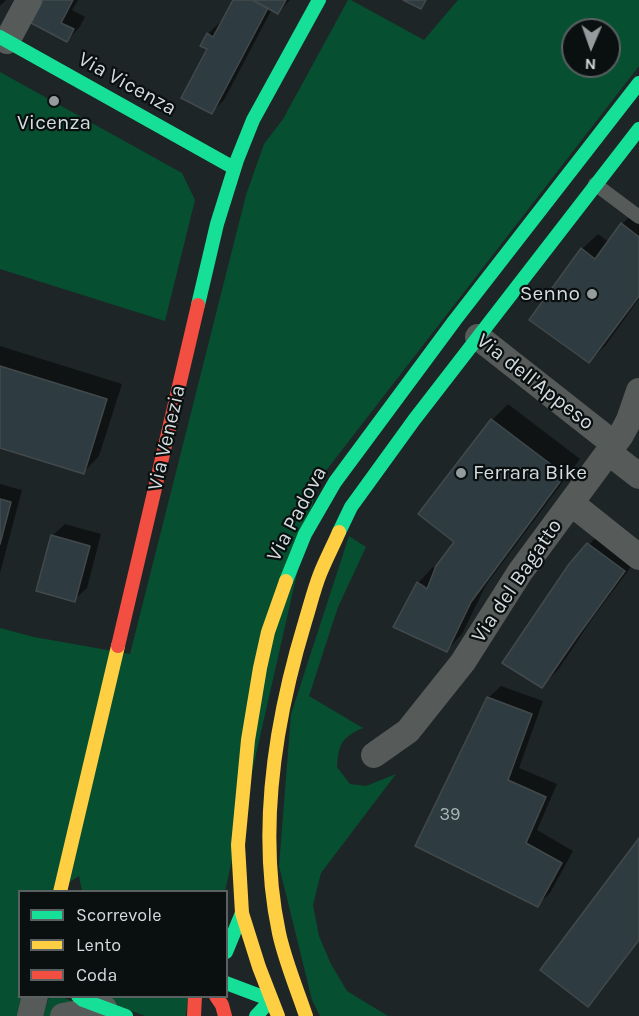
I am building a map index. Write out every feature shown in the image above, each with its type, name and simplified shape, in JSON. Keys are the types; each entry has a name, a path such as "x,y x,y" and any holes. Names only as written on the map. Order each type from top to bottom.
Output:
{"main road":[{"name":"Via Venezia","path":"60,890 217,224 234,168 253,120 319,0"},
{"name":"Via Vicenza","path":"4,39 234,168"},
{"name":"Via Padova","path":"306,1016 279,933 271,877 269,812 278,736 293,662 320,574 351,507 414,420 467,328 639,83"},
{"name":"Via Padova","path":"278,1016 242,913 238,845 248,740 260,668 279,598 305,534 328,493 467,328 595,184 639,129"},
{"path":"328,493 351,507"},
{"path":"68,859 73,890"},
{"path":"228,947 242,913"},
{"path":"228,984 271,1000"},
{"path":"256,1016 271,1000 297,991"},
{"path":"83,998 115,1012"},
{"path":"194,1016 195,998"},
{"path":"217,998 225,1016"}],"street":[{"path":"4,39 29,0"},
{"name":"Via dell'Appeso","path":"467,328 611,448 639,476"},
{"name":"Via del Bagatto","path":"374,755 408,731 463,662 520,572 611,448 629,420 639,391"},
{"path":"571,503 639,558"},
{"path":"30,1016 34,998"},
{"path":"63,1016 115,1012"}],"lane":[{"path":"595,184 639,217"}],"green space":[{"path":"348,0 424,40 458,0 639,0 639,66 318,481 225,890 82,890 79,876 58,890 18,890 18,998 30,998 25,1016 0,1016 0,628 34,637 130,654 246,195 264,144 283,119"},
{"path":"0,72 182,173 195,200 165,321 0,269"},
{"path":"349,536 366,547 338,607 309,696 363,728 346,738 340,747 337,767 350,784 366,786 396,774 321,873 313,905 319,936 331,964 347,991 388,1016 320,1016 312,1000 279,866 291,714"},
{"path":"49,998 64,998 82,1005 52,1016 43,1016"},
{"path":"98,998 188,998 186,1016 145,1016"}],"building":[{"path":"43,0 73,0 61,23 74,29 67,42 31,23"},
{"path":"233,0 252,0 268,8 212,114 181,98 207,49 200,46 207,33 213,37"},
{"path":"252,0 286,0 278,14"},
{"path":"403,0 426,0 421,9"},
{"path":"621,223 639,237 639,296 589,363 529,320 581,248 595,259"},
{"path":"0,366 107,399 84,474 0,448"},
{"path":"491,419 565,475 471,602 447,652 393,627 417,582 427,589 436,566 454,542 418,514"},
{"path":"0,499 11,502 0,544"},
{"path":"51,535 90,546 75,602 36,591"},
{"path":"587,543 625,571 542,688 502,663 569,564"},
{"path":"487,697 532,714 508,780 546,797 526,843 562,863 538,907 415,846"},
{"path":"639,838 639,940 588,1007 540,970"}],"traffic: fast":[{"path":"198,305 217,224 237,160 253,120 319,0"},
{"path":"0,37 234,168"},
{"path":"286,581 305,534 335,482 455,320 639,83"},
{"path":"339,532 351,507 414,420 639,129"},
{"path":"228,947 242,913"},
{"path":"228,984 271,1000 256,1016"},
{"path":"80,998 126,1016"}],"traffic: slow":[{"path":"306,1016 279,933 273,894 270,855 272,776 294,660 318,580 339,532"},
{"path":"278,1016 242,913 238,845 248,740 260,668 268,632 286,581"},
{"path":"60,890 118,646"}],"traffic: jam":[{"path":"118,646 198,305"},
{"path":"194,1016 195,998"},
{"path":"217,998 225,1016"}],"place":[{"name":"Vicenza","path":"54,101"},
{"name":"Senno","path":"592,294"},
{"name":"Ferrara Bike","path":"461,473"}]}
